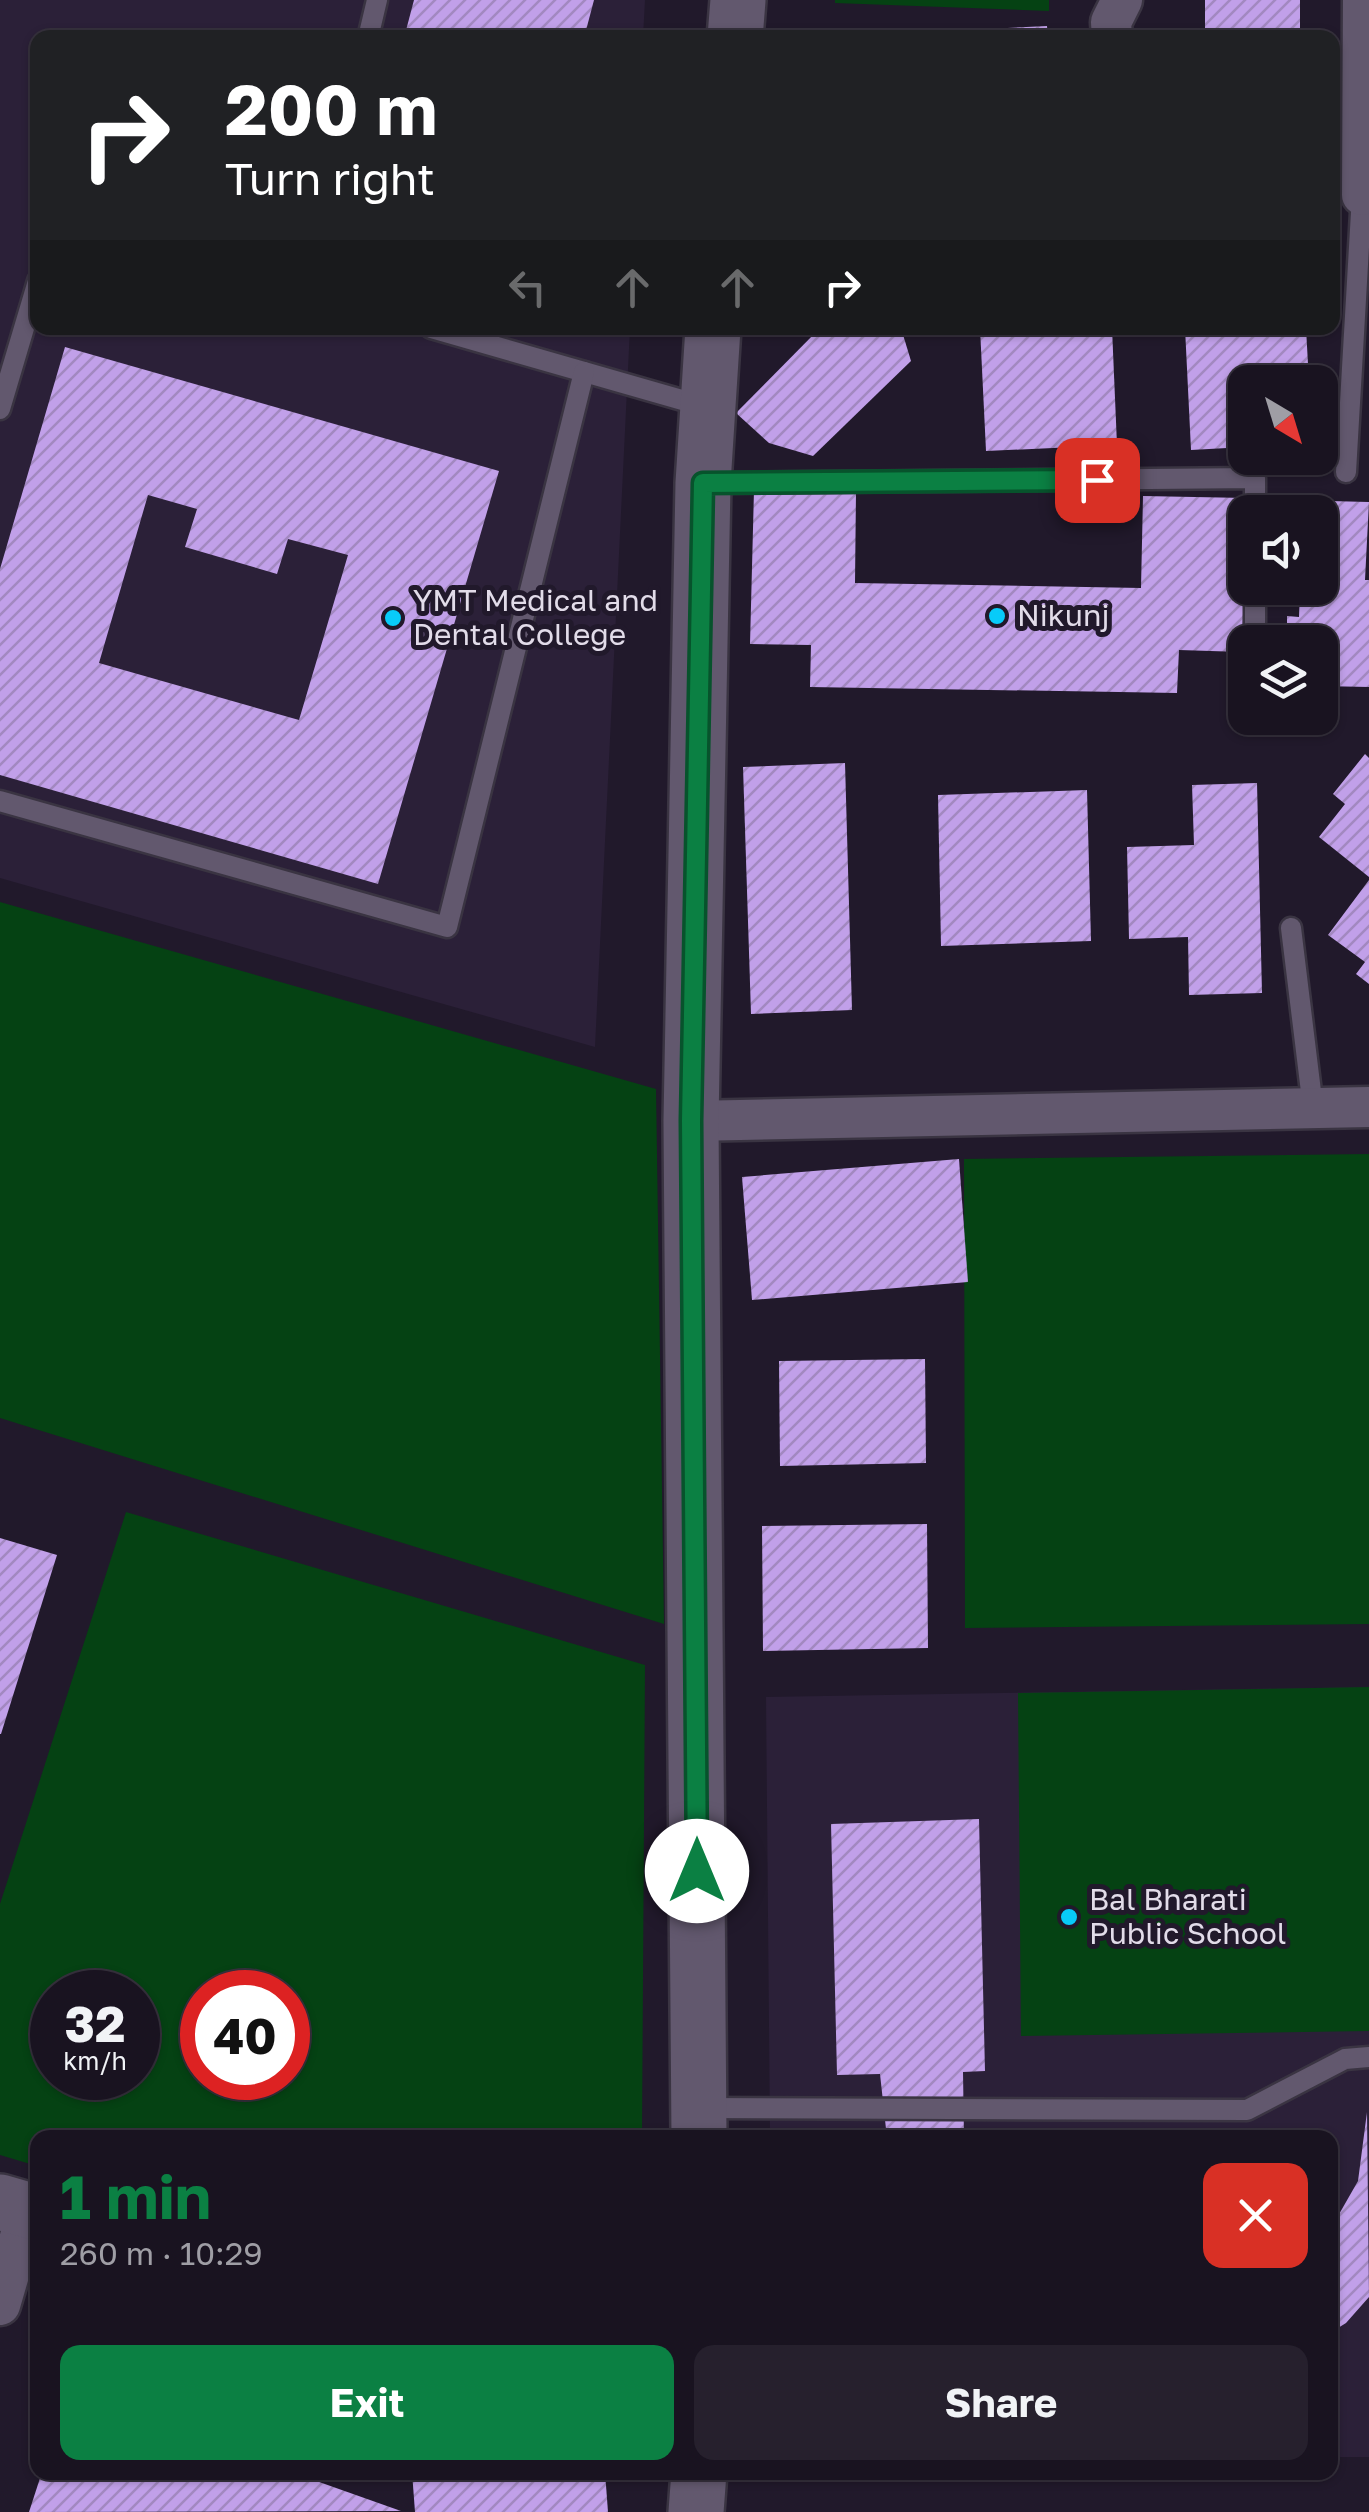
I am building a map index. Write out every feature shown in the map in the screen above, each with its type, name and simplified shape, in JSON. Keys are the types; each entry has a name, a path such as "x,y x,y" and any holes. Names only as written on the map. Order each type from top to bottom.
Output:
{"street":[{"path":"736,30 738,0"},
{"path":"1112,30 1111,22 1122,0"},
{"path":"1355,194 1363,0"},
{"path":"699,2123 691,1121 703,483 713,335"},
{"path":"691,1121 1369,1108"},
{"path":"0,2306 22,2208"},
{"path":"696,2512 698,2480"}],"lane":[{"path":"370,30 377,0"},
{"path":"1346,472 1355,194"},
{"path":"0,408 30,309"},
{"path":"455,335 708,407"},
{"path":"0,801 446,927 584,372"},
{"path":"703,483 1254,478 1254,495"},
{"path":"1291,928 1313,1108"},
{"path":"699,2123 1246,2110 1344,2059 1369,2057"}],"shaded area":[{"path":"0,0 645,0 643,30 30,30 30,335 630,335 595,1047 0,878"},
{"name":"Bal Bharati Public School","path":"1369,1687 1369,2457 1338,2457 1338,2130 770,2130 766,1697"}],"green space":[{"path":"1049,0 1049,11 835,3"},
{"path":"0,902 656,1089 664,1624 0,1418"},
{"path":"1369,1154 1369,1624 965,1628 964,1159"},
{"path":"126,1512 645,1665 642,2130 30,2130 30,2164 0,2155 0,1904"},
{"path":"1369,1687 1369,2031 1021,2036 1018,1693"}],"building":[{"path":"414,0 594,0 586,30 406,30"},
{"path":"1205,0 1300,0 1300,30 1205,30"},
{"path":"1047,26 1047,30 965,30"},
{"path":"813,335 903,335 911,361 813,456 769,443 736,413"},
{"path":"980,335 1112,335 1117,445 986,451"},
{"path":"1185,335 1306,335 1308,365 1228,365 1228,448 1191,450"},
{"name":"YMT Medical and Dental College","path":"65,347 499,471 378,884 0,775 0,569","holes":["148,495 197,509 185,547 277,574 288,539 348,555 299,720 99,663"]},
{"name":"Nikunj","path":"754,490 856,492 855,583 1141,588 1143,496 1228,498 1228,605 1243,605 1243,625 1228,625 1228,652 1179,650 1177,693 810,687 811,645 750,644"},
{"path":"1338,501 1369,502 1365,580 1369,580 1369,687 1338,686 1338,625 1287,625 1287,616 1299,617 1299,605 1338,605"},
{"path":"1365,754 1369,758 1369,877 1319,837 1345,804 1333,794"},
{"path":"845,763 852,1010 751,1014 743,767"},
{"path":"1257,783 1262,993 1189,995 1188,937 1129,939 1127,847 1194,845 1192,785"},
{"path":"1087,790 1091,941 941,946 938,795"},
{"path":"1369,880 1369,984 1356,974 1365,962 1328,935"},
{"path":"959,1159 968,1282 752,1300 742,1177"},
{"path":"925,1359 926,1463 780,1466 779,1361"},
{"path":"927,1524 928,1648 763,1651 762,1526"},
{"path":"0,1538 57,1555 1,1734 0,1734"},
{"path":"979,1819 985,2071 963,2072 964,2130 886,2130 880,2074 837,2075 831,1824"},
{"path":"1367,2112 1369,2297 1338,2328 1338,2216 1358,2181"},
{"path":"39,2480 314,2480 401,2511 29,2512"},
{"path":"413,2480 606,2480 608,2512 415,2512"}],"place":[{"name":"Nikunj","path":"997,616"},
{"name":"YMT Medical and Dental College","path":"393,618"},
{"name":"Bal Bharati Public School","path":"1069,1917"}],"route":[{"path":"697,1871 691,1121 703,483 1097,480"}]}
